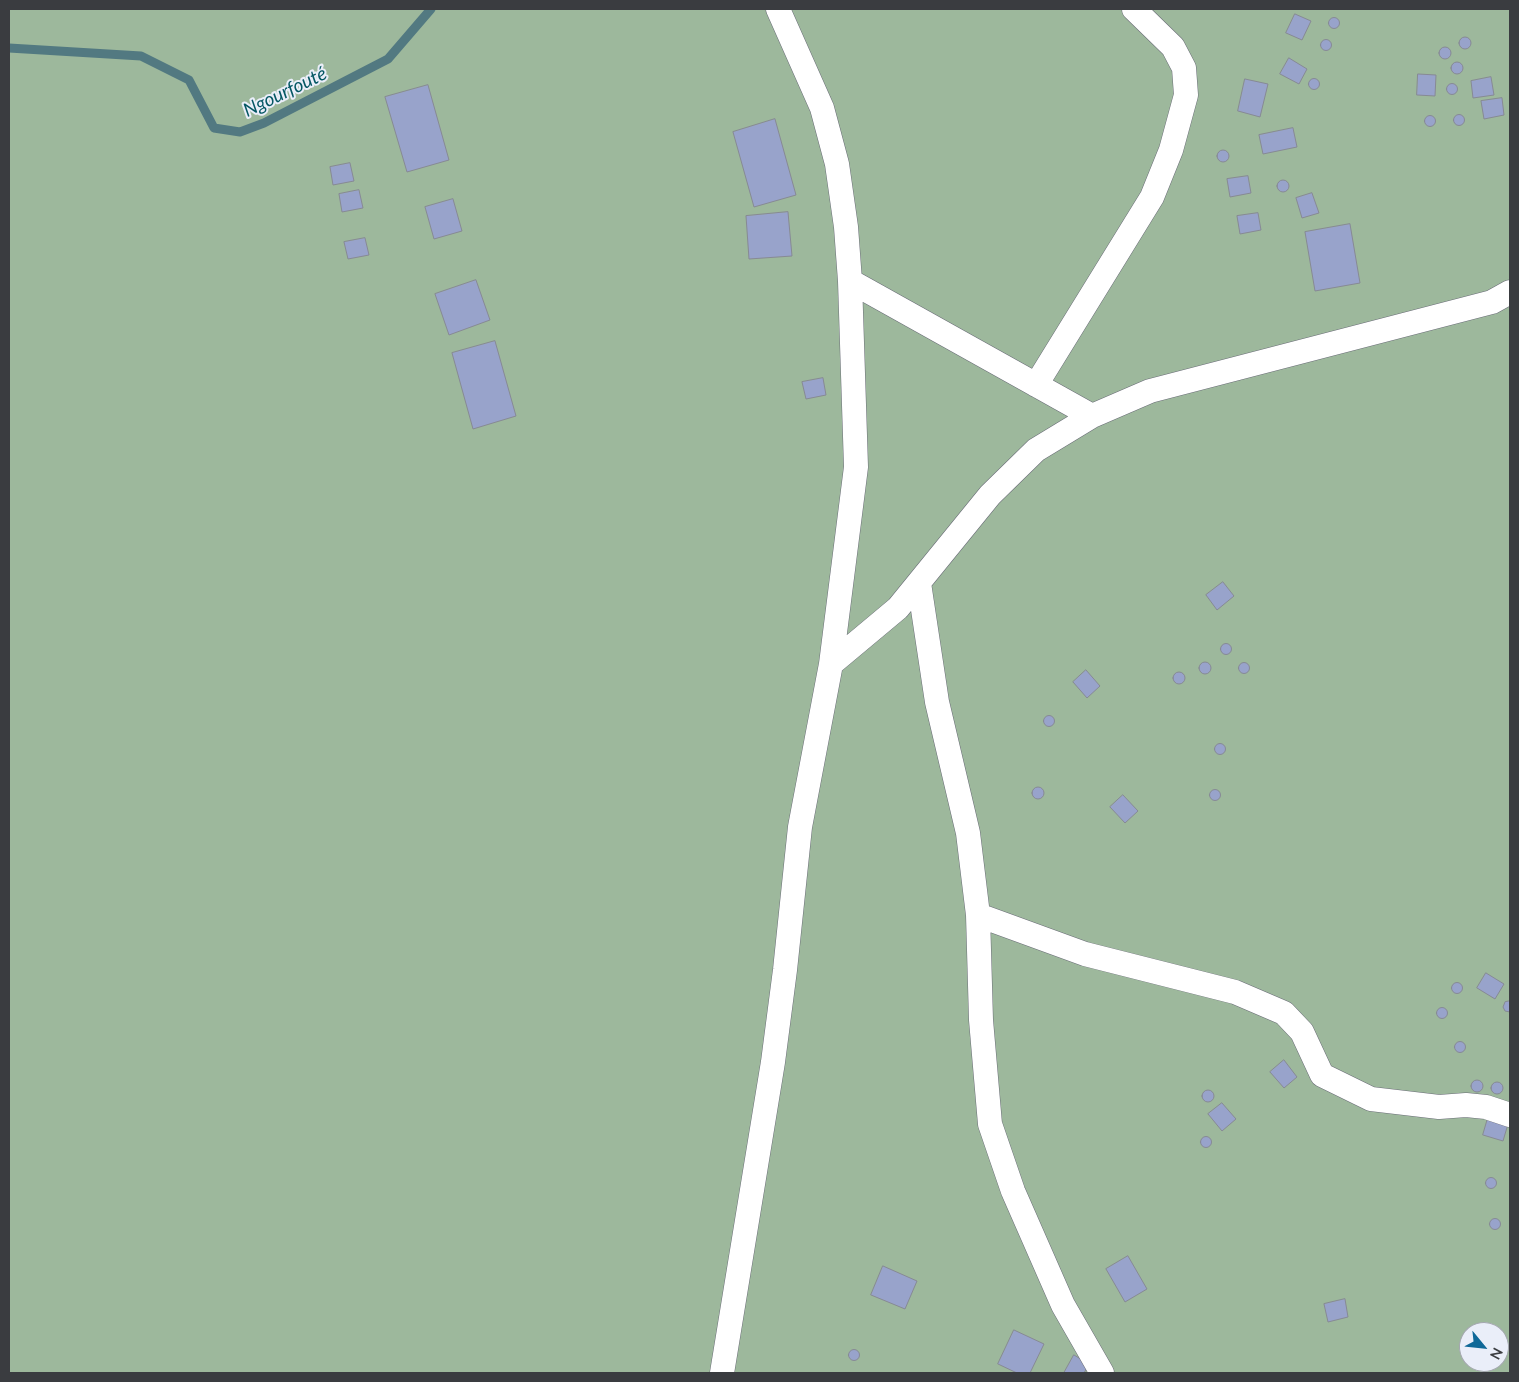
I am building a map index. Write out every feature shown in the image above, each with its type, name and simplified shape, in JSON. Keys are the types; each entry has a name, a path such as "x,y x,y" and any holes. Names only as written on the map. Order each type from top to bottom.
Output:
{"street":[{"path":"722,1373 786,970 800,827 831,664 856,467 850,281 846,227 837,164 822,108 778,9"},
{"path":"1036,385 1152,197 1170,150 1186,95 1184,68 1173,47 1134,9"},
{"path":"850,281 1092,416"},
{"path":"831,664 898,608 990,495 1030,457 1092,416 1150,391 1492,302 1510,292"},
{"path":"920,583 937,702 968,833 978,916 981,1020 990,1124 1013,1191 1063,1305 1102,1373"},
{"path":"978,916 1085,954 1236,992 1284,1013 1302,1032 1322,1075 1371,1099 1439,1108 1466,1105 1486,1107 1510,1115"}],"green space":[{"path":"9,9 1510,9 1510,1373 9,1373"}],"building":[{"path":"1295,14 1311,21 1302,40 1286,33"},
{"path":"1334,17 1340,23 1334,29 1328,23"},
{"path":"1465,37 1471,43 1465,49 1459,43"},
{"path":"1326,39 1332,45 1326,51 1320,45"},
{"path":"1445,47 1451,53 1445,59 1439,53"},
{"path":"1289,58 1307,69 1299,84 1280,74"},
{"path":"1457,62 1463,68 1457,74 1451,68"},
{"path":"1418,74 1436,75 1435,96 1417,95"},
{"path":"1491,77 1494,95 1473,98 1471,81"},
{"path":"1314,78 1320,84 1314,90 1308,84"},
{"path":"1245,79 1268,84 1260,117 1238,111"},
{"path":"1452,83 1458,89 1452,95 1446,89"},
{"path":"428,85 449,160 407,172 385,97"},
{"path":"1502,98 1504,115 1484,119 1481,101"},
{"path":"1459,114 1465,120 1459,126 1453,120"},
{"path":"1430,115 1436,121 1430,127 1424,121"},
{"path":"775,119 796,195 754,207 733,132"},
{"path":"1293,128 1297,147 1263,154 1259,135"},
{"path":"1223,150 1229,156 1223,162 1217,156"},
{"path":"350,163 354,181 333,185 330,167"},
{"path":"1248,176 1251,193 1230,197 1227,179"},
{"path":"1283,180 1289,186 1283,192 1277,186"},
{"path":"359,190 363,208 342,212 339,194"},
{"path":"1312,193 1319,213 1302,218 1296,198"},
{"path":"453,199 462,231 434,239 425,207"},
{"path":"788,212 792,256 749,259 746,216"},
{"path":"1258,213 1261,230 1240,234 1237,216"},
{"path":"1350,224 1360,283 1315,291 1305,232"},
{"path":"365,238 369,255 348,259 344,242"},
{"path":"476,280 490,320 449,335 435,294"},
{"path":"495,341 516,416 473,429 452,353"},
{"path":"823,378 826,395 806,399 802,382"},
{"path":"1223,582 1234,596 1217,610 1206,595"},
{"path":"1226,643 1232,649 1226,655 1220,649"},
{"path":"1205,662 1211,668 1205,674 1199,668"},
{"path":"1244,662 1250,668 1244,674 1238,668"},
{"path":"1086,670 1100,686 1087,698 1073,682"},
{"path":"1179,672 1185,678 1179,684 1173,678"},
{"path":"1049,715 1055,721 1049,727 1043,721"},
{"path":"1220,743 1226,749 1220,755 1214,749"},
{"path":"1038,787 1044,793 1038,799 1032,793"},
{"path":"1215,789 1221,795 1215,801 1209,795"},
{"path":"1123,795 1138,811 1125,823 1110,807"},
{"path":"1486,973 1504,984 1495,999 1477,988"},
{"path":"1457,982 1463,988 1457,994 1451,988"},
{"path":"1510,1001 1510,1012 1505,1011 1503,1007 1505,1002"},
{"path":"1442,1007 1448,1013 1442,1019 1436,1013"},
{"path":"1460,1041 1466,1047 1460,1053 1454,1047"},
{"path":"1284,1060 1297,1077 1284,1088 1270,1072"},
{"path":"1477,1080 1483,1086 1477,1092 1471,1086"},
{"path":"1497,1082 1503,1088 1497,1094 1491,1088"},
{"path":"1208,1090 1214,1096 1208,1102 1202,1096"},
{"path":"1222,1103 1236,1119 1222,1131 1208,1114"},
{"path":"1488,1118 1508,1124 1503,1141 1483,1135"},
{"path":"1206,1136 1212,1142 1206,1148 1200,1142"},
{"path":"1491,1177 1497,1183 1491,1189 1485,1183"},
{"path":"1495,1218 1501,1224 1495,1230 1489,1224"},
{"path":"1128,1256 1147,1289 1125,1302 1106,1269"},
{"path":"883,1266 917,1281 905,1309 871,1295"},
{"path":"1345,1299 1348,1317 1328,1322 1324,1304"},
{"path":"1014,1330 1044,1344 1030,1373 1017,1373 998,1364"},
{"path":"854,1349 860,1355 854,1361 848,1355"},
{"path":"1074,1355 1089,1364 1084,1373 1064,1373"}],"waterway":[{"name":"Ngourfouté","path":"9,48 141,56 189,80 214,128 240,132 264,123 388,59 431,9"}]}
